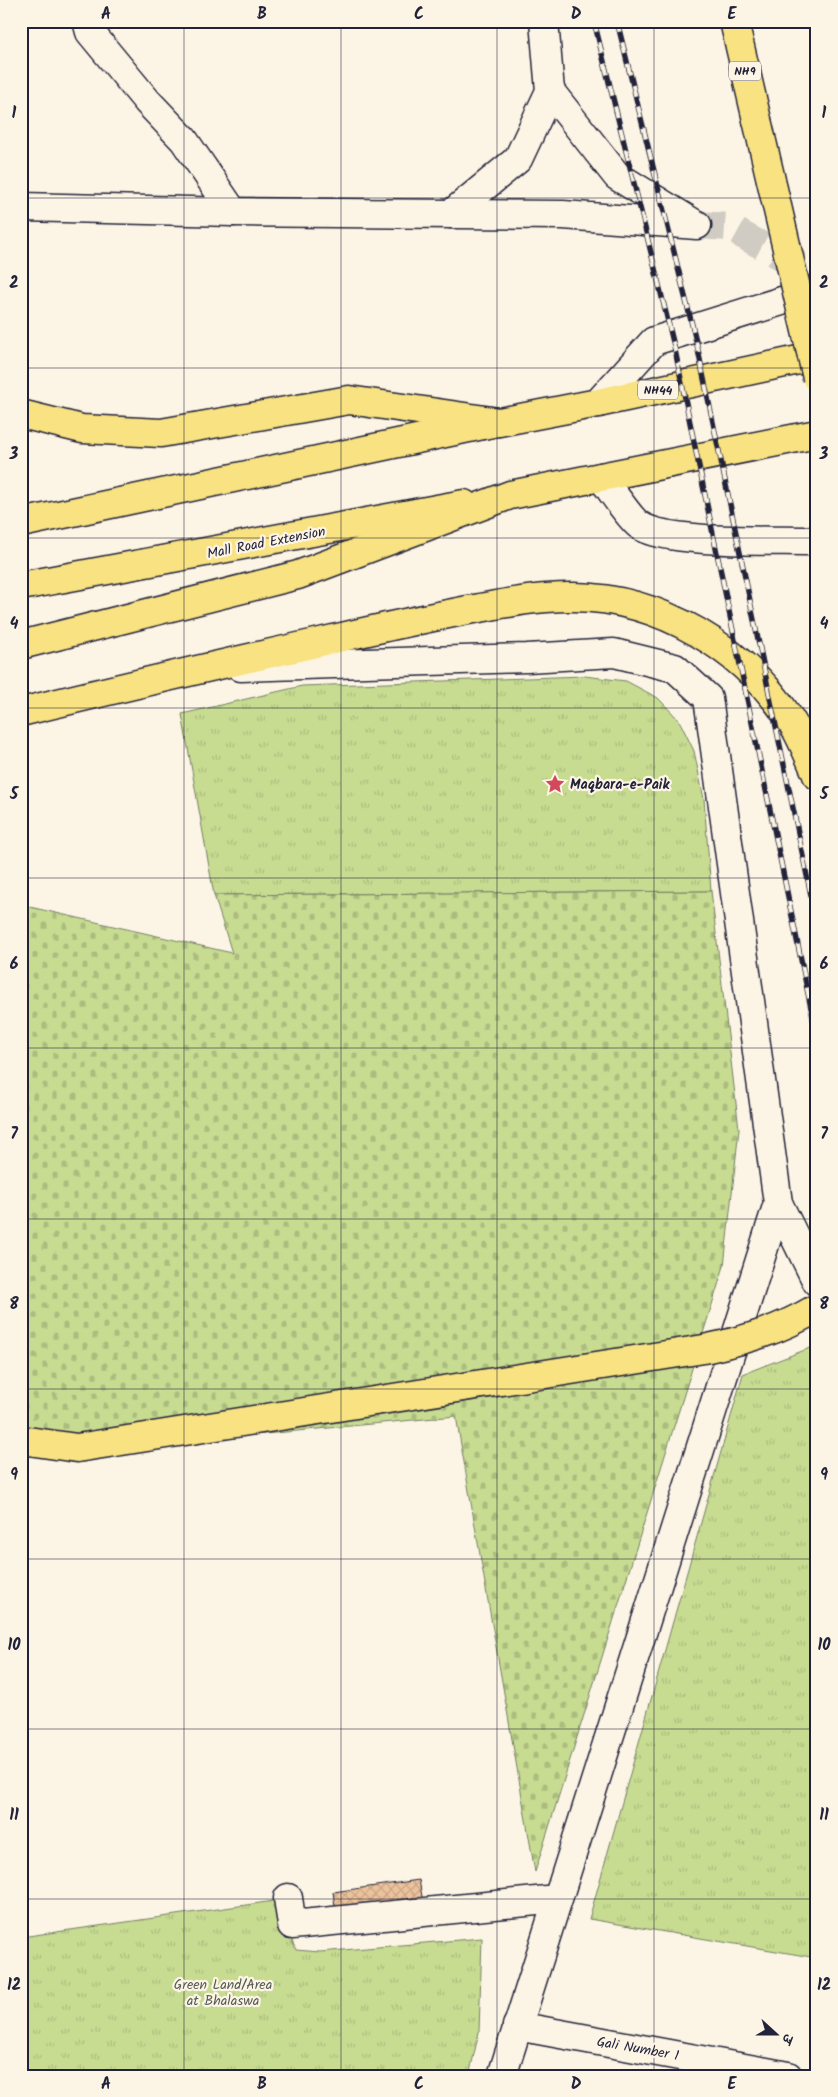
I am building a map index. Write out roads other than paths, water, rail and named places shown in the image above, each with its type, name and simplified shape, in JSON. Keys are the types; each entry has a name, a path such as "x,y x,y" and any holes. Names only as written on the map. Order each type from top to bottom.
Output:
{"main road":[{"name":"NH9","path":"734,21 817,378"},
{"name":"NH44","path":"499,422 598,403 817,356"},
{"path":"21,414 82,429 161,433 349,400 499,422"},
{"path":"21,523 499,422"},
{"path":"21,645 298,575 510,496 817,434"},
{"name":"Mall Road Extension","path":"21,586 510,496"},
{"path":"21,712 397,624 538,598 576,596 612,601 648,610 682,623 714,642 742,664 768,690 790,720 808,752 817,775"},
{"path":"21,1440 77,1448 704,1349 750,1339 793,1322 817,1308"}],"street":[{"path":"87,21 90,32 96,40 147,101 184,140 233,212"},
{"path":"451,214 518,159 550,91 544,21"},
{"path":"21,207 233,212 563,215 697,225 617,176 550,91"},
{"path":"598,403 654,341 817,290"},
{"path":"601,477 638,524 654,532 691,538 817,540"},
{"path":"208,668 614,653 676,668 708,698 778,1203 817,1282"},
{"path":"502,2076 778,1203"},
{"path":"288,1898 292,1925 557,1899"},
{"name":"Gali Number 1","path":"517,2026 788,2076"}],"tunnel":[{"path":"697,225 728,227 817,276"}],"railway":[{"path":"594,21 675,350 817,1037"},
{"path":"617,21 697,345 817,924"}],"place":[{"name":"Maqbara-e-Paik","path":"555,784"}],"park label":[{"name":"Green Land/Area at Bhalaswa","path":"223,1992"}]}
